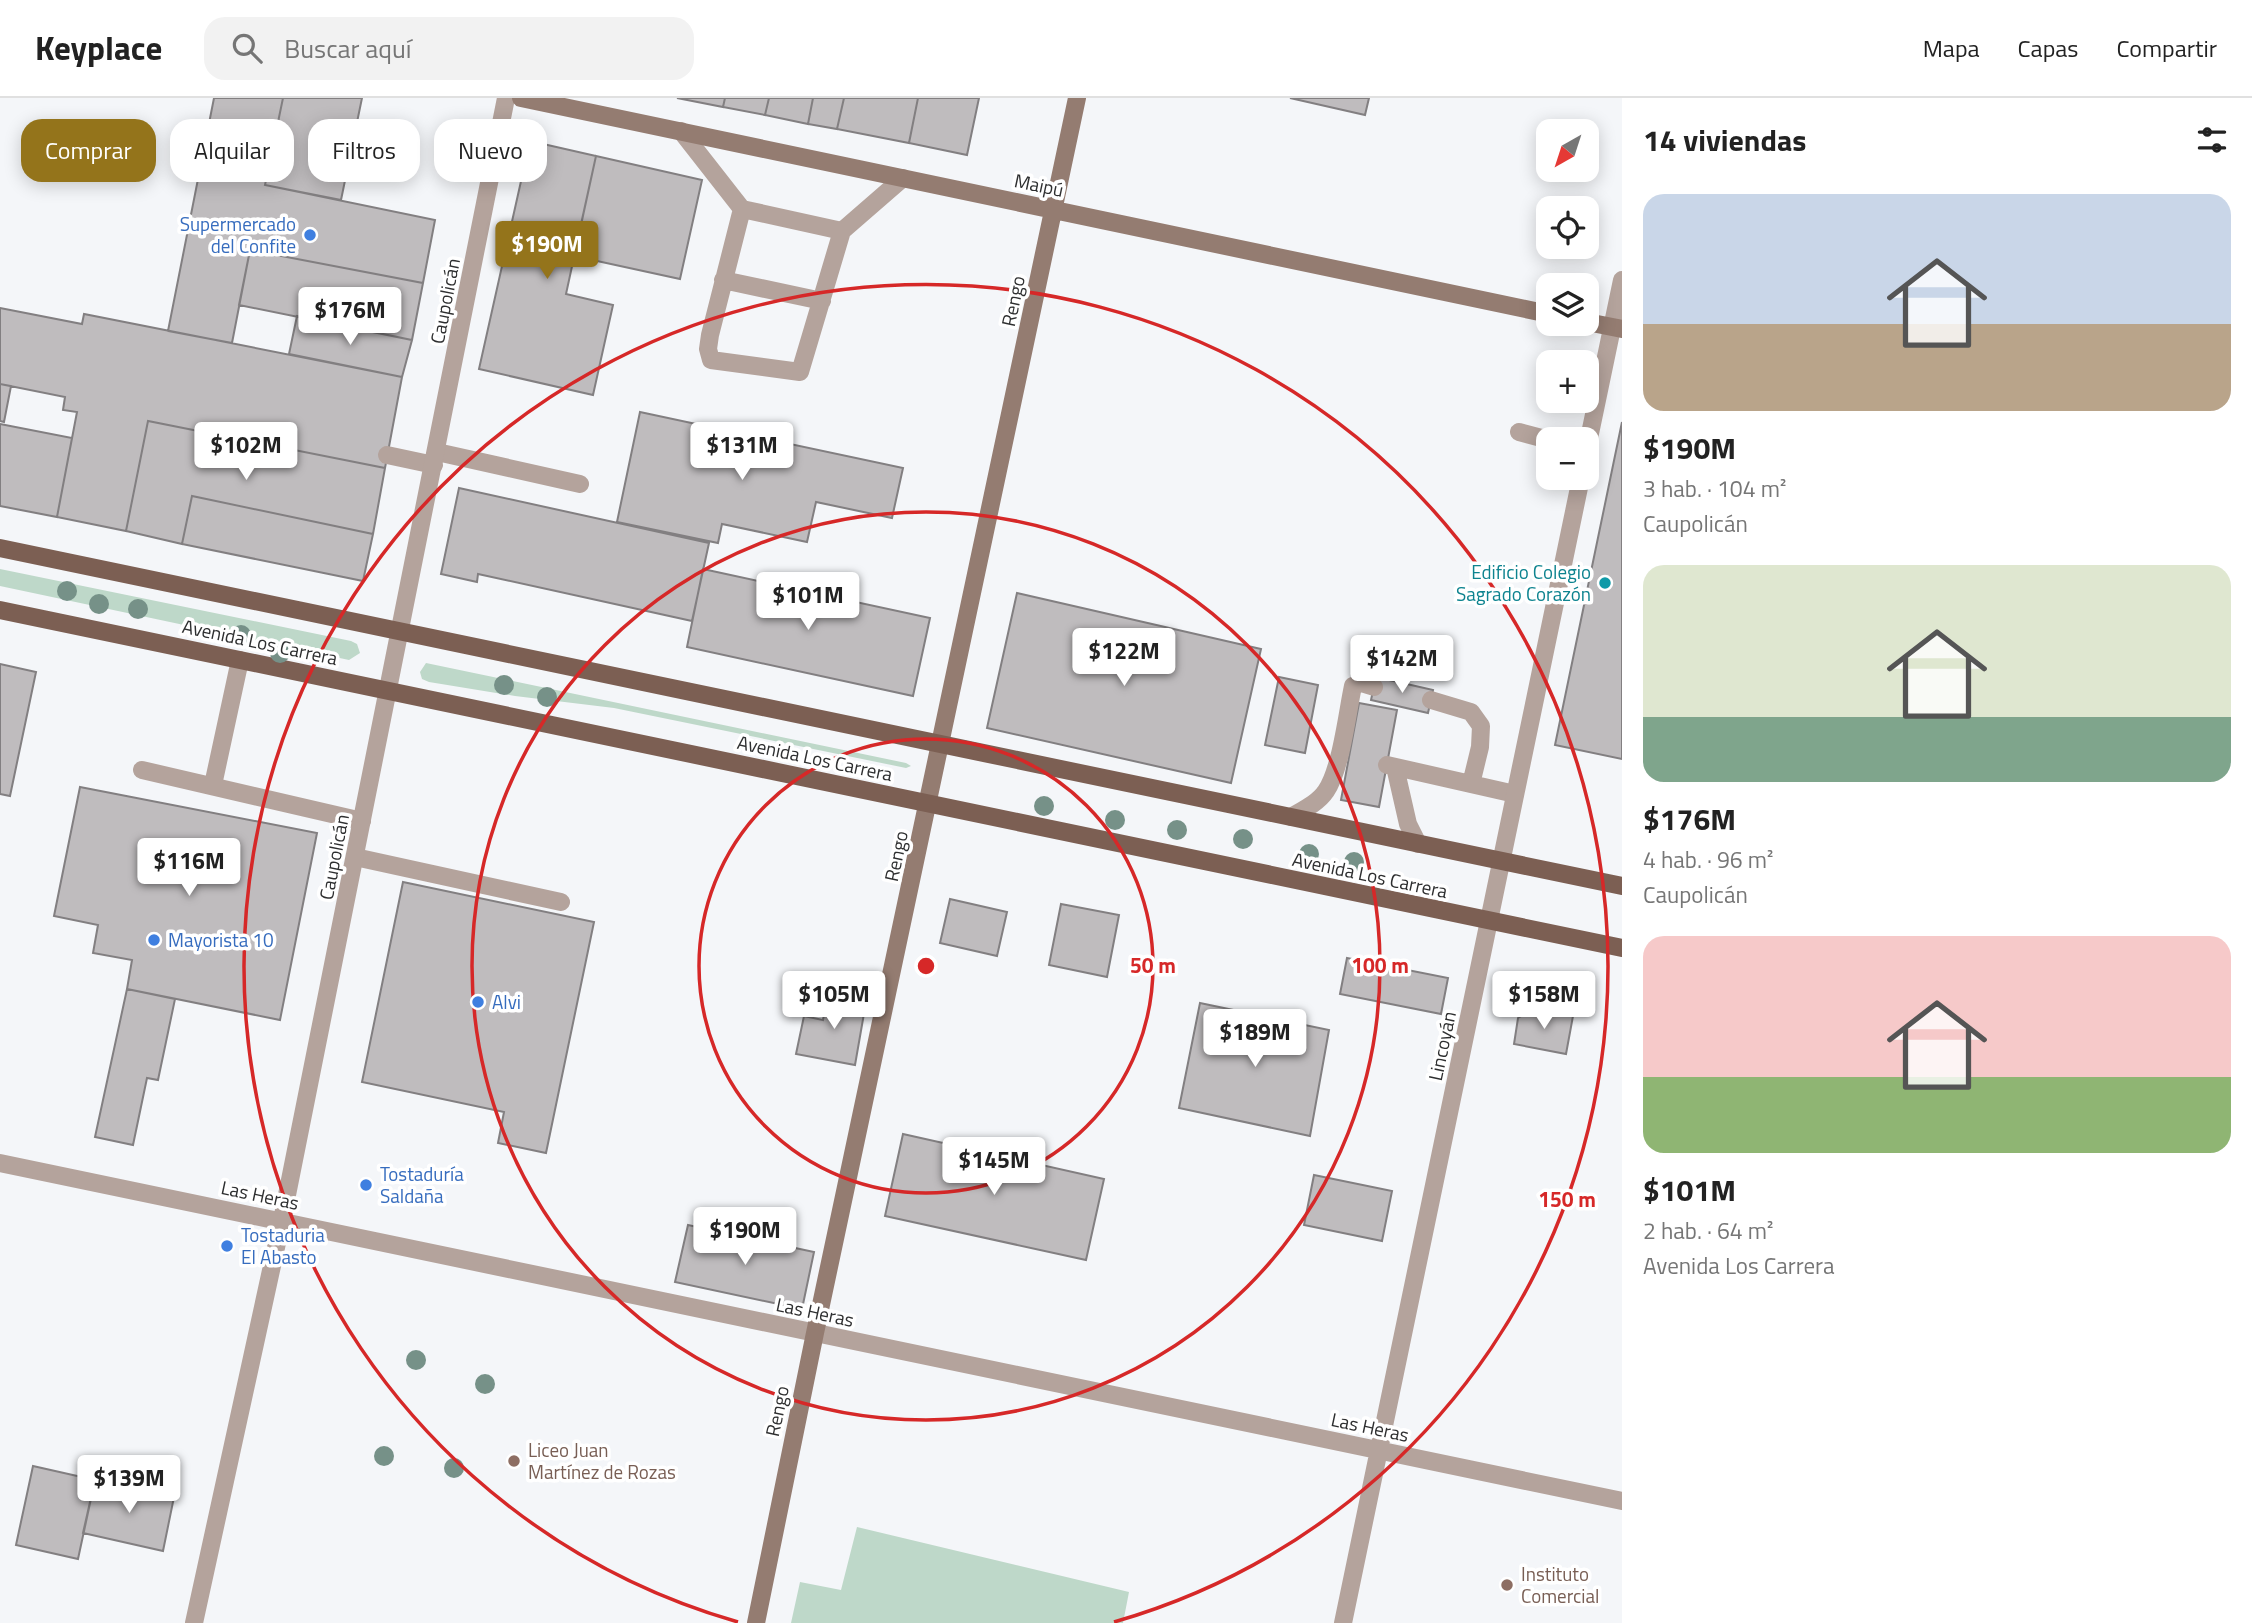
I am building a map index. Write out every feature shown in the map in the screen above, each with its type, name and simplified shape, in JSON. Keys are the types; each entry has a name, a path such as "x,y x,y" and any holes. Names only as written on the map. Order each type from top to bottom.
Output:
{"main road":[{"name":"Maipú","path":"521,98 1536,311"},
{"name":"Rengo","path":"756,1623 1077,98"},
{"path":"1599,324 1617,328"},
{"name":"Avenida Los Carrera","path":"0,548 1622,886"},
{"name":"Avenida Los Carrera","path":"0,610 1622,948"}],"street":[{"name":"Caupolicán","path":"194,1623 282,1220 506,98"},
{"path":"681,131 742,209 842,231"},
{"path":"742,209 710,335 708,349 711,360 800,372 842,231 903,178"},
{"path":"723,280 822,301"},
{"path":"1592,427 1617,328 1622,280"},
{"path":"1519,432 1536,437"},
{"path":"387,455 435,459 580,484"},
{"name":"Lincoyán","path":"1343,1623 1579,490"},
{"path":"213,786 240,660"},
{"path":"1291,817 1317,802 1342,765 1353,686 1361,683 1374,687"},
{"path":"1431,700 1471,712 1481,726 1480,747 1471,784"},
{"path":"1418,844 1408,824 1391,766 1516,794"},
{"path":"142,769 362,821"},
{"path":"355,857 561,901"},
{"name":"Las Heras","path":"0,1163 1622,1502"}],"green space":[{"path":"0,569 351,641 357,644 360,653 349,660 0,586"},
{"path":"426,663 911,766 906,768 614,708 429,682 422,679 420,672"},
{"path":"857,1527 1129,1592 1123,1623 791,1623 800,1582 841,1590"}],"building":[{"name":"Supermercado del Confite","path":"214,98 283,98 279,119 210,119"},
{"path":"283,98 362,98 358,119 308,119 308,182 345,182 341,200 265,185 266,182 294,182 294,119 279,119"},
{"path":"677,98 725,98 723,107"},
{"path":"725,98 769,98 765,115 723,107"},
{"path":"769,98 813,98 808,124 765,115"},
{"path":"813,98 844,98 837,129 808,124"},
{"path":"844,98 918,98 909,143 837,129"},
{"path":"918,98 979,98 967,155 909,143"},
{"path":"1290,98 1369,98 1365,115"},
{"path":"547,145 596,156 566,294 613,305 593,395 479,369 521,182 547,182"},
{"path":"596,156 702,180 680,279 574,256"},
{"name":"Supermercado del Confite","path":"197,182 266,182 265,185 435,220 423,283 250,250 232,343 168,331"},
{"path":"250,250 423,283 412,340 239,305"},
{"path":"0,308 82,324 84,314 402,377 385,468 148,421 126,531 57,517 77,412 63,410 65,397 0,384"},
{"path":"297,316 412,340 402,377 289,354"},
{"path":"0,384 11,386 4,422 0,421"},
{"path":"640,412 903,468 892,518 816,502 807,542 722,524 718,543 617,522"},
{"path":"148,421 385,468 373,534 192,496 182,544 126,531"},
{"name":"Edificio Colegio Sagrado Corazón","path":"1622,422 1622,759 1555,745"},
{"path":"0,424 72,438 57,517 0,506"},
{"path":"459,488 709,543 692,621 478,574 477,582 441,574"},
{"path":"192,496 373,534 363,581 182,544"},
{"path":"703,569 930,618 913,696 687,647"},
{"path":"1017,593 1261,649 1231,783 987,728"},
{"path":"0,664 36,672 10,796 0,794"},
{"path":"1279,677 1318,685 1305,753 1265,745"},
{"path":"1376,677 1433,690 1428,713 1371,700"},
{"path":"1359,703 1397,710 1379,807 1341,800"},
{"path":"80,787 317,833 280,1020 127,989 132,960 93,953 98,925 54,916"},
{"name":"Alvi","path":"403,882 594,922 546,1153 498,1143 504,1112 362,1082"},
{"path":"950,899 1007,912 997,956 940,943"},
{"path":"1061,904 1119,915 1107,977 1049,965"},
{"path":"1347,958 1448,978 1441,1014 1340,994"},
{"path":"127,989 175,999 158,1080 147,1078 133,1145 95,1137"},
{"path":"828,994 866,1002 855,1065 796,1054 804,1016 823,1020"},
{"path":"1200,1003 1329,1030 1310,1136 1179,1108"},
{"path":"1533,1009 1573,1016 1566,1054 1514,1044 1518,1018"},
{"path":"903,1134 1104,1179 1086,1260 885,1216"},
{"path":"1314,1175 1392,1191 1382,1241 1304,1225"},
{"path":"688,1225 814,1252 802,1309 675,1282"},
{"path":"33,1466 95,1480 78,1559 16,1545"},
{"path":"95,1480 174,1497 163,1551 83,1533"}],"place":[{"name":"Supermercado del Confite","path":"310,235"},
{"name":"Edificio Colegio Sagrado Corazón","path":"1605,583"},
{"name":"Mayorista 10","path":"154,940"},
{"name":"Alvi","path":"478,1002"},
{"name":"Tostaduría Saldaña","path":"366,1185"},
{"name":"Tostaduria El Abasto","path":"227,1246"},
{"name":"Liceo Juan Martínez de Rozas","path":"514,1461"},
{"name":"Instituto Comercial","path":"1507,1585"}]}
